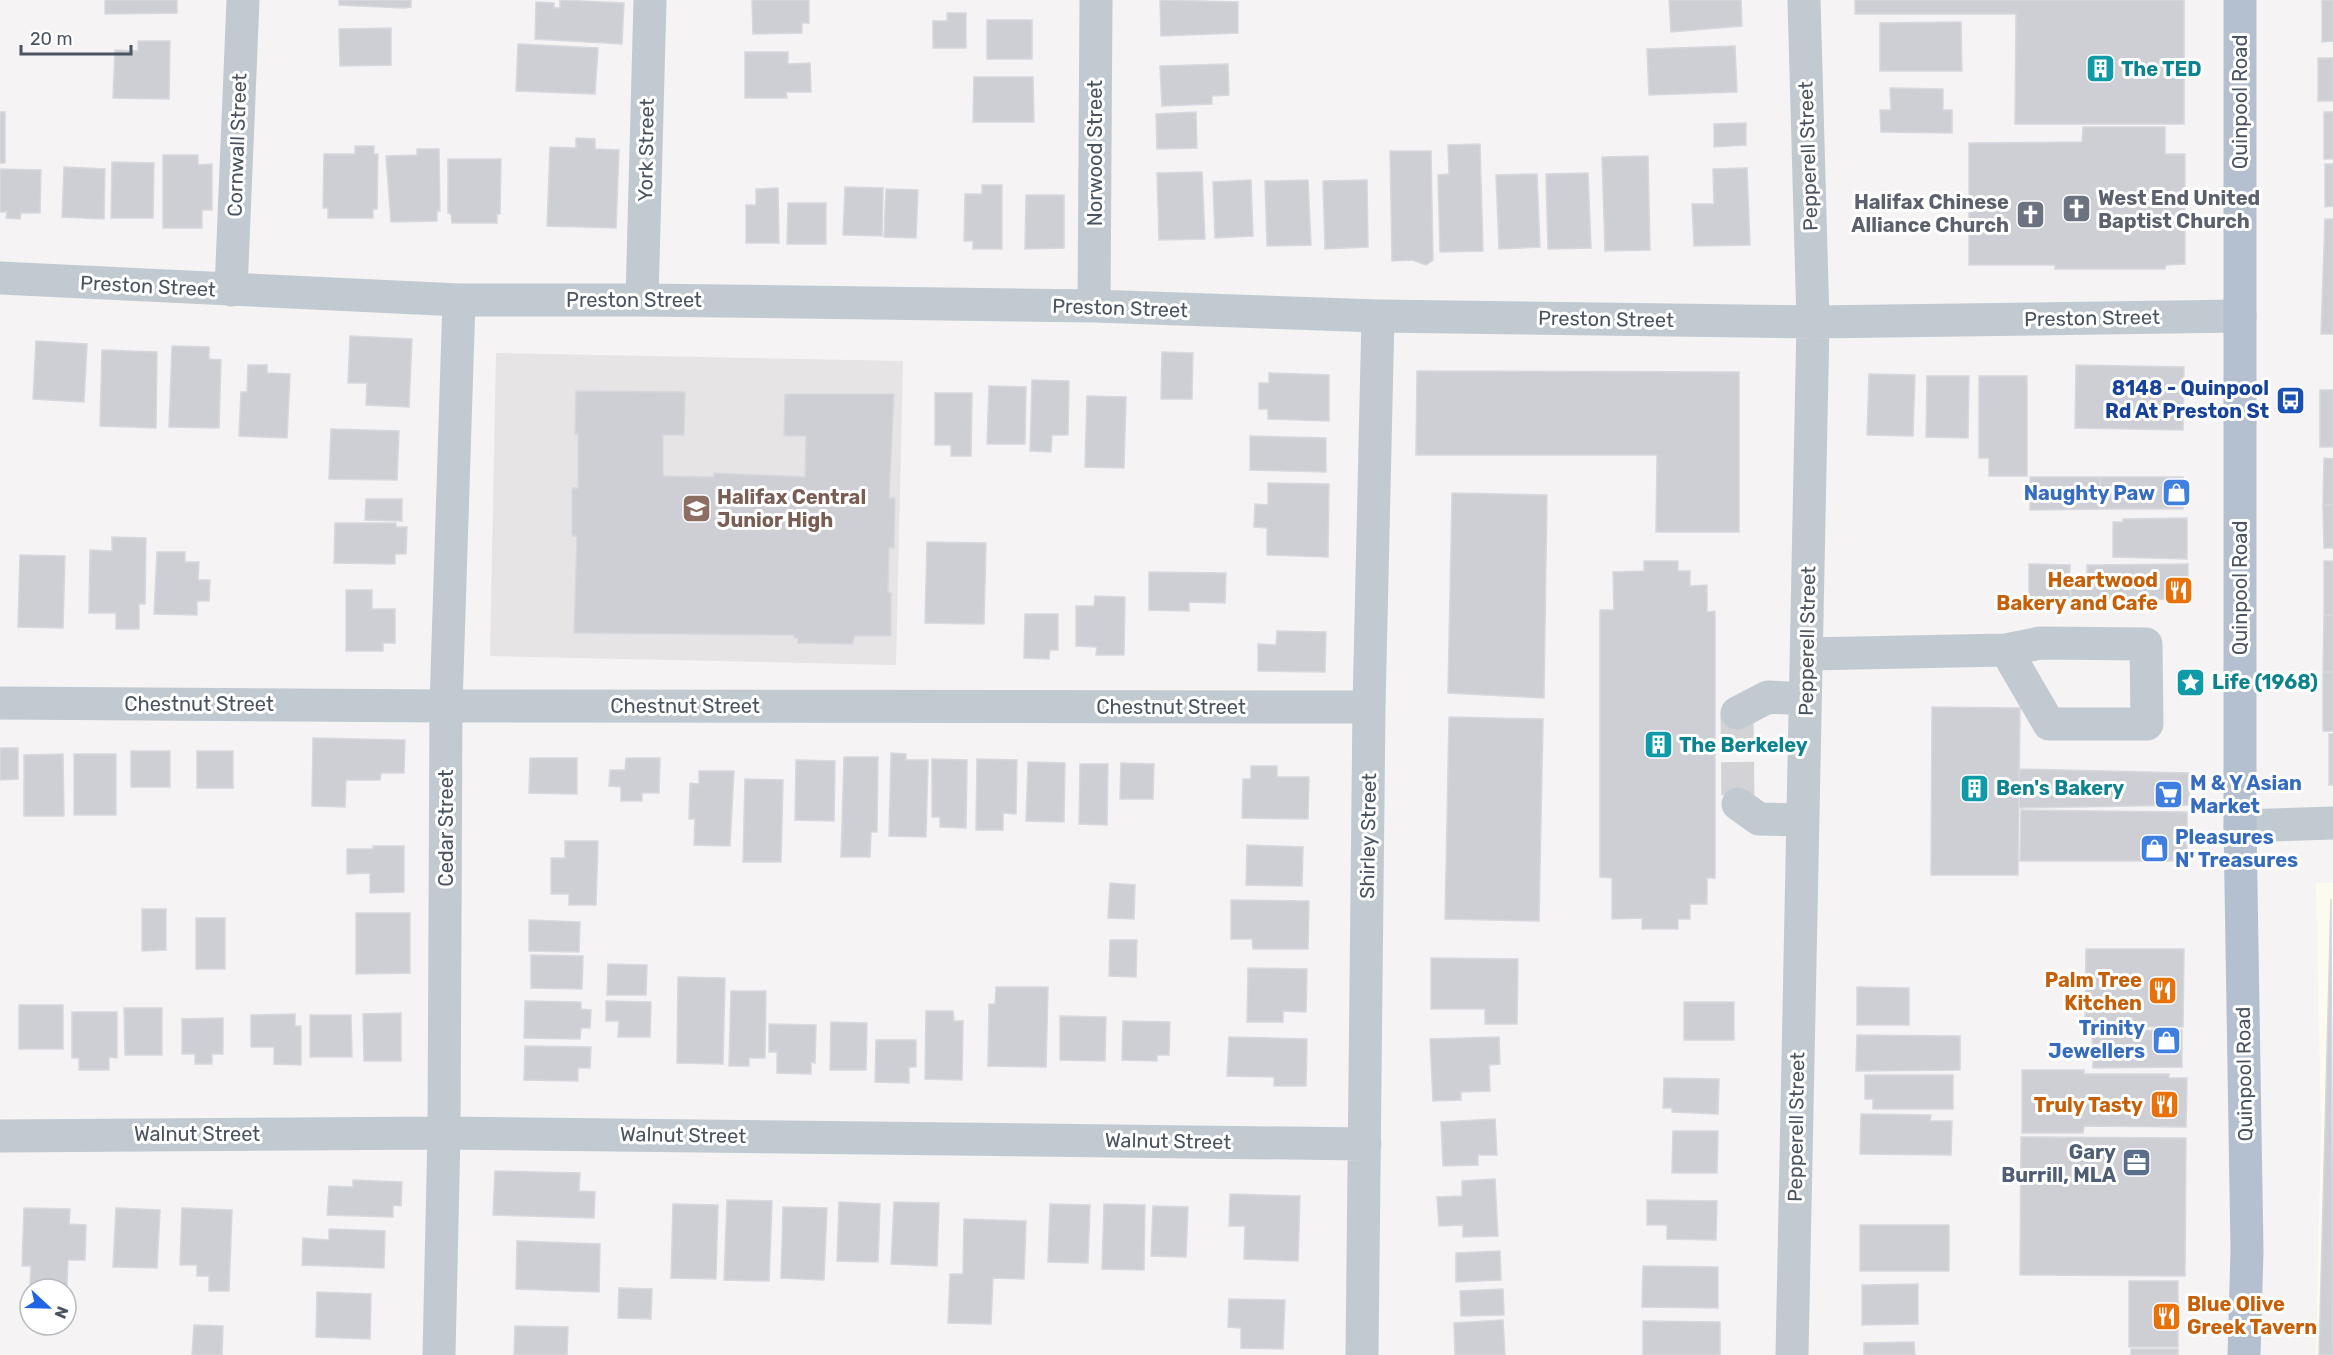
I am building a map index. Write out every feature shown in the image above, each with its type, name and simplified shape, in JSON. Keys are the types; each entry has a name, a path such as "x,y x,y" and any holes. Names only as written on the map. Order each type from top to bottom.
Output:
{"main road":[{"name":"Quinpool Road","path":"2240,0 2240,826 2247,1251 2244,1355"}],"street":[{"name":"Cornwall Street","path":"231,290 243,0"},
{"name":"York Street","path":"642,300 650,0"},
{"name":"Norwood Street","path":"1094,306 1096,0"},
{"name":"Pepperell Street","path":"1792,1355 1812,322 1804,0"},
{"name":"Preston Street","path":"0,278 459,300 1094,306 1378,316 1812,322 2240,316"},
{"name":"Cedar Street","path":"439,1355 444,1132 446,706 459,300"},
{"name":"Shirley Street","path":"1362,1355 1369,707 1378,316"},
{"path":"1807,654 2006,650"},
{"path":"1737,713 1768,697 1805,699"},
{"name":"Chestnut Street","path":"0,703 1369,707"},
{"path":"1738,804 1760,819 1803,820"},
{"path":"2240,826 2333,823"},
{"name":"Walnut Street","path":"0,1136 444,1132 1365,1144"}],"shaded area":[{"name":"Halifax Central Junior High","path":"496,353 903,361 896,665 490,656"},
{"path":"2316,883 2333,883 2333,1355 2316,1355 2321,1123"}],"building":[{"path":"105,0 177,0 177,13 105,14"},
{"path":"339,0 411,0 411,7 339,5"},
{"path":"560,0 624,3 622,44 535,39 536,2 554,3 554,8 560,8"},
{"path":"752,0 809,0 809,23 802,23 802,33 753,34"},
{"path":"1160,0 1238,2 1238,33 1161,36"},
{"path":"1669,0 1741,0 1742,26 1671,32"},
{"name":"The TED","path":"1855,0 2184,0 2184,124 2015,124 2016,14 1855,14"},
{"path":"2322,0 2333,0 2333,41 2322,42"},
{"path":"947,13 966,13 966,48 933,48 933,21 947,21"},
{"path":"987,20 1032,20 1032,59 987,59"},
{"path":"1961,22 1962,71 1880,71 1880,23"},
{"path":"391,28 391,65 340,66 339,29"},
{"path":"138,41 170,41 169,99 113,98 115,50 138,51"},
{"path":"518,44 598,48 595,94 516,91"},
{"path":"1735,46 1737,92 1649,95 1647,49"},
{"path":"745,52 788,52 788,64 810,63 811,92 786,92 787,98 745,98"},
{"path":"2318,58 2333,58 2333,101 2318,101"},
{"path":"1228,64 1229,95 1212,96 1212,104 1162,106 1160,66"},
{"path":"974,77 1033,77 1034,122 973,122"},
{"path":"1890,88 1943,89 1943,110 1952,110 1952,133 1881,132 1880,110 1891,110"},
{"path":"0,112 5,112 5,163 0,163"},
{"path":"1196,112 1197,148 1157,149 1156,114"},
{"path":"2324,112 2333,112 2333,159 2324,159"},
{"path":"1746,123 1746,145 1714,147 1714,124"},
{"name":"West End United Baptist Church","path":"2083,127 2165,127 2165,154 2185,154 2185,264 2166,265 2165,269 2055,269 2055,265 1969,265 1969,143 2082,142"},
{"path":"576,138 595,139 595,149 619,150 616,228 547,226 550,147 576,148"},
{"path":"1480,144 1483,251 1440,252 1438,175 1449,174 1448,145"},
{"path":"355,146 374,146 374,154 378,154 377,209 373,209 373,218 328,218 328,208 323,208 324,154 355,154"},
{"path":"417,149 439,149 440,211 437,211 437,221 391,222 386,156 417,155"},
{"path":"1390,151 1431,151 1433,260 1426,265 1412,260 1392,261"},
{"path":"163,155 198,155 198,165 212,164 212,210 202,210 202,228 163,228"},
{"path":"1648,156 1650,250 1605,251 1602,157"},
{"path":"448,159 501,159 500,214 497,214 497,223 452,223 451,214 448,213"},
{"path":"112,162 154,163 153,218 111,218"},
{"path":"2325,164 2333,164 2333,206 2325,207"},
{"path":"64,167 105,169 104,219 62,217"},
{"path":"1747,168 1750,245 1694,246 1692,204 1714,204 1713,169"},
{"path":"0,169 41,170 40,213 21,213 20,219 6,218 7,212 0,212"},
{"path":"1202,172 1205,239 1159,240 1157,173"},
{"path":"1588,173 1591,248 1548,249 1546,174"},
{"path":"1537,174 1540,247 1499,249 1496,175"},
{"path":"1251,180 1253,236 1215,238 1213,182"},
{"path":"1308,180 1311,245 1267,246 1265,181"},
{"path":"1367,180 1368,247 1325,249 1323,181"},
{"path":"982,185 1002,185 1002,249 973,249 973,241 964,241 965,194 982,194"},
{"path":"845,187 883,188 882,236 843,235"},
{"path":"778,188 779,243 746,243 746,205 756,205 756,189"},
{"path":"886,189 918,190 916,238 884,237"},
{"path":"1026,195 1064,195 1064,248 1025,249"},
{"path":"788,203 826,203 826,244 787,244"},
{"path":"2325,219 2333,219 2333,334 2321,334"},
{"path":"350,336 412,339 409,407 366,405 367,383 348,383"},
{"path":"36,341 87,344 84,402 33,399"},
{"path":"172,346 209,347 209,359 221,360 219,428 169,427"},
{"path":"102,350 157,352 156,428 100,426"},
{"path":"1162,352 1193,353 1192,399 1161,399"},
{"path":"248,365 267,365 267,373 290,374 287,438 239,436 241,392 247,392"},
{"path":"2076,365 2184,367 2183,430 2075,428"},
{"path":"1417,371 1739,372 1739,532 1656,532 1657,455 1416,455"},
{"path":"1269,373 1329,375 1329,421 1268,419 1268,409 1259,409 1259,383 1269,383"},
{"path":"1869,374 1915,375 1913,436 1867,435"},
{"path":"1927,376 1969,376 1968,438 1926,437"},
{"path":"1979,376 2027,376 2027,476 1989,476 1989,458 1979,458"},
{"path":"1032,380 1069,381 1068,435 1052,435 1051,452 1030,451"},
{"path":"989,386 1026,387 1025,444 987,444"},
{"path":"2320,390 2333,390 2333,447 2320,447"},
{"name":"Halifax Central Junior High","path":"576,391 685,392 684,435 663,435 663,476 714,477 714,473 805,477 806,436 784,436 785,394 894,394 889,498 895,498 894,548 889,548 888,593 891,593 891,636 855,636 852,644 798,643 798,638 794,638 794,635 574,633 577,536 572,536 572,488 578,488 578,434 575,434"},
{"path":"935,393 972,393 971,456 951,456 951,445 935,445"},
{"path":"1087,396 1126,397 1124,468 1085,467"},
{"path":"331,429 399,431 397,480 329,479"},
{"path":"1250,436 1326,438 1326,472 1250,470"},
{"path":"2324,458 2333,459 2333,505 2323,505"},
{"path":"2030,477 2100,477 2101,509 2030,510"},
{"path":"2100,477 2183,477 2183,509 2101,509"},
{"path":"1268,483 1329,484 1328,557 1267,555 1267,528 1254,527 1255,504 1268,505"},
{"path":"1452,493 1547,495 1544,698 1448,693"},
{"path":"366,499 402,499 402,521 365,520"},
{"path":"2323,505 2333,505 2333,548 2324,548"},
{"path":"2187,518 2187,559 2113,557 2113,522 2123,522 2123,519"},
{"path":"335,523 396,523 396,527 407,527 406,554 395,554 395,564 334,563"},
{"path":"112,537 146,538 145,604 139,604 139,629 116,629 116,613 89,613 90,550 112,551"},
{"path":"927,542 986,543 984,624 925,623"},
{"path":"157,552 185,552 185,562 199,562 198,580 210,580 209,601 197,601 197,615 154,614"},
{"path":"20,555 65,556 63,628 18,627"},
{"name":"The Berkeley","path":"1644,561 1678,561 1678,571 1690,571 1690,586 1707,585 1707,612 1715,611 1715,878 1707,878 1707,904 1690,904 1690,919 1678,919 1678,929 1642,929 1642,918 1612,919 1612,878 1600,877 1600,610 1614,610 1613,572 1644,571"},
{"path":"2324,561 2333,561 2333,615 2324,615"},
{"path":"2029,564 2070,565 2070,599 2029,598"},
{"path":"2188,564 2188,599 2071,600 2071,578 2087,578 2087,565"},
{"path":"1149,572 1226,573 1225,603 1189,602 1189,611 1149,610"},
{"path":"346,590 372,590 372,609 395,609 395,643 383,643 383,651 346,651"},
{"path":"1095,596 1125,597 1124,655 1096,655 1097,647 1076,646 1076,606 1094,606"},
{"path":"1025,614 1058,614 1058,650 1050,650 1049,659 1024,658"},
{"path":"2324,615 2333,615 2333,672 2323,672"},
{"path":"1277,631 1326,632 1325,672 1258,671 1258,644 1276,645"},
{"path":"2323,672 2333,672 2333,731 2323,731"},
{"name":"Ben's Bakery","path":"1932,707 2020,708 2018,875 1931,875"},
{"path":"1449,717 1543,719 1539,921 1445,919"},
{"path":"2329,734 2333,734 2333,785 2329,785"},
{"path":"313,738 405,740 404,773 381,773 380,780 346,780 345,807 312,806"},
{"path":"0,748 18,748 18,779 0,780"},
{"path":"131,751 170,751 170,787 131,787"},
{"path":"197,751 233,751 233,788 197,788"},
{"path":"891,753 906,754 906,760 928,760 926,837 889,836"},
{"path":"63,754 64,816 24,816 24,755"},
{"path":"74,754 116,754 116,815 74,815"},
{"path":"844,757 878,757 877,832 871,832 870,857 841,857"},
{"path":"530,758 577,758 577,794 529,793"},
{"path":"626,758 660,758 659,793 642,793 642,801 621,801 621,787 609,786 610,770 625,770"},
{"path":"932,759 967,760 966,828 940,827 940,817 932,817"},
{"path":"977,759 1017,760 1016,814 1003,813 1003,830 976,830"},
{"path":"796,760 835,761 834,821 795,820"},
{"path":"1028,762 1065,763 1064,822 1026,821"},
{"path":"1121,763 1154,764 1153,799 1120,799"},
{"path":"1080,764 1108,764 1107,825 1079,824"},
{"path":"1251,766 1277,766 1277,777 1309,777 1308,819 1242,818 1243,779 1251,779"},
{"name":"Ben's Bakery","path":"2019,769 2189,773 2189,805 2019,808"},
{"path":"699,771 734,771 730,846 694,845 695,819 689,819 690,783 699,784"},
{"path":"745,779 783,780 781,862 743,862"},
{"path":"2021,810 2187,812 2187,861 2020,861"},
{"path":"565,841 598,841 596,905 569,905 569,894 551,894 551,858 565,858"},
{"path":"1247,845 1303,847 1302,886 1246,885"},
{"path":"373,846 404,846 404,892 370,893 370,873 347,874 347,849 373,849"},
{"path":"1110,883 1135,885 1134,919 1108,918"},
{"path":"2331,899 2333,1355 2319,1355"},
{"path":"1231,900 1309,901 1308,949 1253,949 1252,939 1231,939"},
{"path":"142,909 166,909 166,950 142,951"},
{"path":"356,913 410,913 410,973 356,974"},
{"path":"196,918 225,918 225,969 196,969"},
{"path":"529,920 580,922 579,952 529,951"},
{"path":"1110,940 1137,940 1136,977 1109,976"},
{"path":"2086,949 2184,949 2183,1027 2085,1026"},
{"path":"531,955 583,956 582,989 531,988"},
{"path":"1431,958 1518,959 1517,1024 1485,1024 1485,1009 1431,1009"},
{"path":"608,964 647,965 646,995 607,995"},
{"path":"1248,968 1307,969 1306,1012 1283,1011 1283,1022 1247,1022"},
{"path":"678,977 725,978 723,1064 677,1063"},
{"path":"996,987 1048,987 1046,1067 988,1066 989,1004 995,1004"},
{"path":"1857,987 1909,988 1909,1025 1857,1025"},
{"path":"731,991 766,991 765,1058 749,1058 749,1066 729,1066"},
{"path":"525,1001 581,1002 581,1009 591,1010 590,1028 581,1028 580,1039 524,1038"},
{"path":"606,1001 651,1002 650,1037 618,1037 619,1021 606,1021"},
{"path":"1684,1002 1734,1002 1734,1040 1684,1040"},
{"path":"19,1005 63,1005 63,1049 19,1049"},
{"path":"124,1008 162,1008 162,1055 125,1055"},
{"path":"926,1011 953,1011 954,1021 963,1021 962,1080 925,1079"},
{"path":"72,1012 117,1012 117,1058 109,1057 109,1070 79,1070 79,1058 72,1058"},
{"path":"401,1013 401,1061 364,1061 363,1014"},
{"path":"295,1014 295,1026 301,1026 301,1065 274,1064 274,1047 251,1047 251,1015"},
{"path":"310,1015 351,1015 352,1057 310,1057"},
{"path":"1060,1016 1106,1017 1105,1061 1060,1060"},
{"path":"223,1018 223,1054 212,1054 212,1064 195,1064 195,1054 182,1054 182,1019"},
{"path":"1123,1021 1170,1022 1169,1055 1157,1055 1157,1061 1122,1060"},
{"path":"831,1022 867,1023 866,1070 830,1070"},
{"path":"769,1024 816,1025 815,1063 811,1062 811,1074 777,1073 777,1052 769,1052"},
{"path":"2182,1030 2182,1067 2093,1068 2092,1031"},
{"path":"1857,1035 1960,1036 1960,1070 1856,1071"},
{"path":"1229,1037 1307,1039 1306,1086 1274,1086 1274,1077 1227,1076"},
{"path":"1499,1037 1500,1064 1489,1065 1490,1091 1461,1092 1461,1100 1433,1101 1430,1039"},
{"path":"876,1040 916,1040 916,1067 909,1067 909,1083 875,1082"},
{"path":"525,1046 591,1047 590,1068 578,1068 578,1081 524,1080"},
{"path":"2022,1070 2084,1070 2084,1074 2169,1074 2169,1078 2187,1078 2186,1127 2084,1126 2083,1133 2022,1133"},
{"path":"1865,1075 1953,1075 1953,1109 1873,1109 1873,1099 1865,1099"},
{"path":"1664,1078 1719,1079 1718,1114 1672,1112 1672,1108 1663,1108"},
{"path":"1861,1114 1931,1115 1930,1121 1952,1121 1951,1155 1860,1154"},
{"path":"1495,1119 1497,1155 1478,1155 1478,1165 1443,1166 1441,1122"},
{"path":"1673,1131 1718,1131 1717,1173 1672,1173"},
{"path":"2021,1137 2186,1138 2185,1276 2020,1275"},
{"path":"495,1171 580,1173 579,1191 595,1192 594,1218 493,1215"},
{"path":"1495,1179 1498,1236 1463,1237 1463,1225 1439,1226 1437,1197 1462,1196 1462,1181"},
{"path":"353,1180 402,1182 401,1206 393,1205 393,1217 327,1215 329,1186 353,1187"},
{"path":"1230,1194 1300,1196 1298,1261 1244,1259 1245,1226 1229,1226"},
{"path":"727,1200 772,1201 769,1281 724,1280"},
{"path":"1647,1200 1717,1201 1716,1240 1667,1239 1667,1225 1647,1225"},
{"path":"839,1202 880,1204 878,1262 837,1261"},
{"path":"894,1202 939,1203 937,1266 891,1264"},
{"path":"673,1204 718,1205 716,1279 671,1278"},
{"path":"1050,1204 1090,1205 1088,1263 1048,1262"},
{"path":"1104,1204 1145,1205 1144,1270 1102,1269"},
{"path":"1153,1206 1188,1207 1186,1257 1151,1256"},
{"path":"783,1207 827,1208 824,1280 781,1278"},
{"path":"24,1208 70,1209 69,1224 86,1225 85,1260 68,1260 67,1277 30,1277 31,1266 22,1266"},
{"path":"116,1208 160,1210 157,1268 113,1267"},
{"path":"182,1208 232,1210 229,1291 209,1291 209,1276 197,1276 197,1265 180,1265"},
{"path":"964,1219 1026,1221 1024,1279 993,1278 991,1324 948,1323 950,1274 963,1274"},
{"path":"1860,1225 1949,1225 1949,1271 1860,1271"},
{"path":"329,1229 385,1231 384,1268 302,1265 303,1238 329,1240"},
{"path":"517,1241 600,1244 599,1292 516,1289"},
{"path":"1500,1251 1501,1280 1456,1282 1456,1253"},
{"path":"1643,1266 1718,1267 1718,1308 1642,1307"},
{"path":"2129,1281 2178,1281 2178,1347 2129,1347"},
{"path":"1918,1284 1918,1324 1862,1325 1862,1285"},
{"path":"619,1288 652,1289 651,1319 618,1318"},
{"path":"1503,1289 1504,1315 1461,1316 1460,1291"},
{"path":"317,1292 371,1294 370,1339 316,1337"},
{"path":"1229,1299 1285,1300 1283,1349 1241,1348 1241,1328 1228,1327"},
{"path":"1503,1320 1505,1355 1455,1355 1454,1323"},
{"path":"1643,1321 1720,1322 1720,1355 1643,1355"},
{"path":"194,1325 223,1326 222,1355 192,1355"},
{"path":"515,1326 568,1327 567,1355 514,1355"},
{"path":"1914,1342 1915,1355 1864,1355 1864,1343"},
{"path":"2131,1349 2178,1349 2178,1355 2131,1355"}],"tunnel":[{"path":"1737,713 1738,804"}],"place":[{"name":"The TED","path":"2100,69"},
{"name":"West End United Baptist Church","path":"2077,209"},
{"name":"Halifax Chinese Alliance Church","path":"2030,214"},
{"name":"8148 - Quinpool Rd At Preston St","path":"2290,400"},
{"name":"Naughty Paw","path":"2176,493"},
{"name":"Halifax Central Junior High","path":"696,509"},
{"name":"Heartwood Bakery and Cafe","path":"2179,591"},
{"name":"Life (1968)","path":"2191,682"},
{"name":"The Berkeley","path":"1658,745"},
{"name":"Ben's Bakery","path":"1975,788"},
{"name":"M & Y Asian Market","path":"2169,794"},
{"name":"Pleasures N' Treasures","path":"2154,848"},
{"name":"Palm Tree Kitchen","path":"2163,991"},
{"name":"Trinity Jewellers","path":"2166,1040"},
{"name":"Truly Tasty","path":"2164,1105"},
{"name":"Gary Burrill, MLA","path":"2137,1163"},
{"name":"Blue Olive Greek Tavern","path":"2166,1316"}]}
